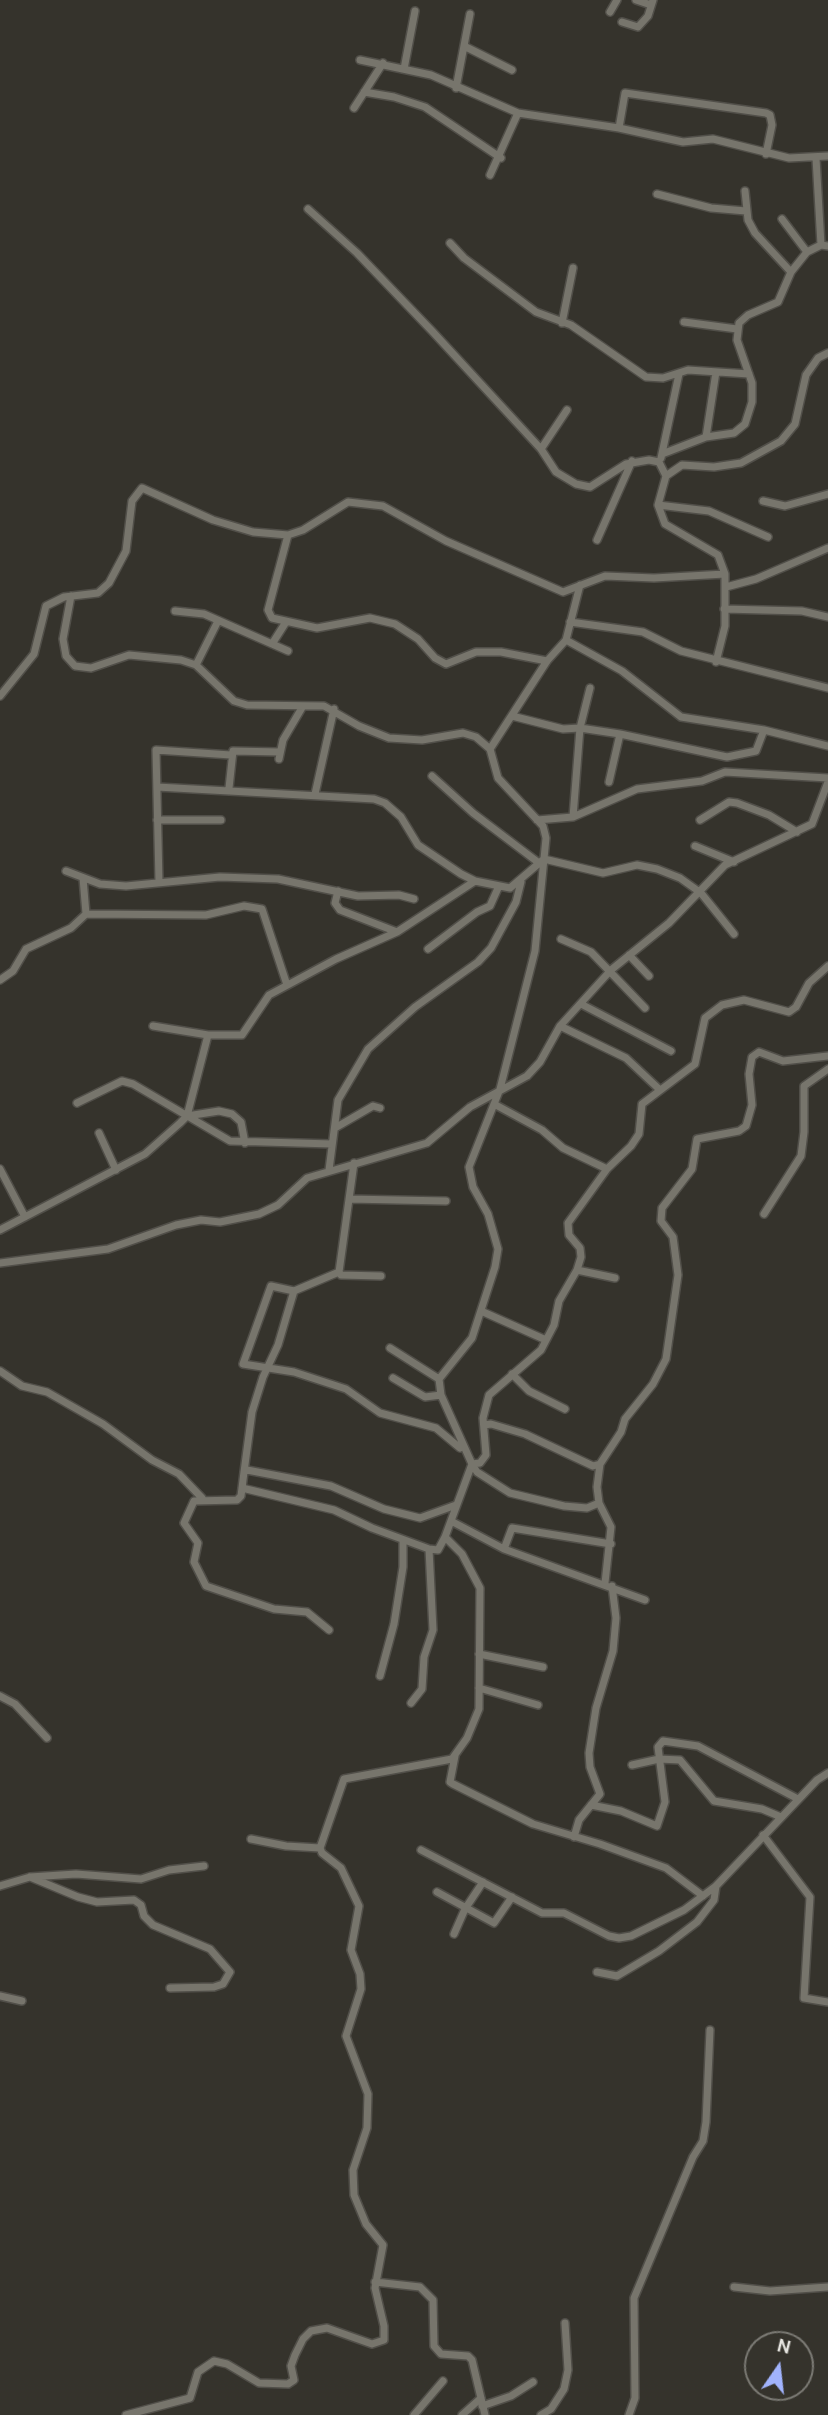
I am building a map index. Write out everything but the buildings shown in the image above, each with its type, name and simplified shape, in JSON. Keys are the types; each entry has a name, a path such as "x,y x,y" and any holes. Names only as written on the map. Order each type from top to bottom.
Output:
{"street":[{"path":"610,12 617,0"},
{"path":"622,22 638,27 648,16 652,2 636,0"},
{"path":"404,68 415,10"},
{"path":"456,88 470,14"},
{"path":"464,46 512,70"},
{"path":"360,60 430,75 518,113 619,128 683,142 713,139 789,158 828,156"},
{"path":"354,108 383,63"},
{"path":"364,92 394,97 425,107 500,158"},
{"path":"619,128 625,93 766,113 770,115 772,125 766,154"},
{"path":"490,175 500,158 518,113"},
{"path":"308,209 357,253 541,449 556,472 576,484 590,487 632,461 661,458 706,437 734,433 745,424 752,402 749,374 737,340 737,329 745,314 778,302 791,272 807,252 824,245 816,158"},
{"path":"745,191 746,211 755,233 791,272"},
{"path":"657,194 711,208 746,211"},
{"path":"782,219 807,252"},
{"path":"450,243 464,258 529,307 571,325 603,344 646,377 663,378 688,370 749,374"},
{"path":"562,323 573,268"},
{"path":"684,322 737,329"},
{"path":"666,476 682,465 714,467 741,463 781,440 795,424 806,375 812,365 828,353"},
{"path":"706,437 716,372"},
{"path":"679,373 661,458 666,476 658,505 665,524 718,555 725,574 726,587 725,626 716,662"},
{"path":"541,449 567,410"},
{"path":"597,540 632,461"},
{"path":"0,696 34,653 46,606 52,600 98,593 120,567 126,551 132,500 142,488 212,520 253,532 288,535 303,530 348,502 369,502 383,506 446,541 554,591 563,592 605,576 654,578 725,574"},
{"path":"763,501 785,506 828,494"},
{"path":"658,505 709,511 768,537"},
{"path":"288,535 268,610 272,618 317,628 370,618 395,624 418,639 435,658 446,664 476,652 501,652 547,662"},
{"path":"726,587 756,579 828,548"},
{"path":"490,749 547,662 566,640 580,585"},
{"path":"71,596 63,639 66,656 75,666 92,668 129,656 181,660 196,665 234,701 247,705 334,709 359,726 389,738 422,740 463,733 476,737 490,749 498,778 543,826 545,838 535,951 500,1089 470,1167 472,1187 488,1214 498,1250 472,1338 439,1379 441,1395 465,1454"},
{"path":"724,610 802,611 828,617"},
{"path":"175,611 204,614 288,651"},
{"path":"196,665 218,621"},
{"path":"272,644 286,622"},
{"path":"570,622 643,632 681,651 716,662 828,688"},
{"path":"566,640 622,671 681,717 764,730 828,746"},
{"path":"573,817 580,728 590,688"},
{"path":"229,788 231,755 236,748 279,756 283,740 303,706"},
{"path":"314,794 334,709"},
{"path":"512,716 563,729 580,728 620,734 727,757 756,751 764,730"},
{"path":"609,782 620,734"},
{"path":"159,882 156,750 231,755"},
{"path":"0,1263 108,1249 176,1225 201,1220 220,1222 258,1214 278,1205 307,1178 426,1143 470,1107 527,1076 540,1062 561,1026 611,970 701,893 725,865 812,824 828,780 725,772 702,781 637,789 573,817 537,820"},
{"path":"432,776 473,813 541,861 603,873 637,865 657,869 680,878 701,893 734,933"},
{"path":"157,787 229,788 374,799 385,803 401,817 418,845 475,881 499,886 510,888 521,882 541,861"},
{"path":"700,820 729,802 769,815 797,832"},
{"path":"158,820 220,820"},
{"path":"695,846 734,862"},
{"path":"65,871 113,885 220,877 278,879 358,896 398,895 414,899"},
{"path":"83,878 86,914"},
{"path":"153,1026 208,1035 242,1034 269,995 397,932 475,881"},
{"path":"329,1170 342,1090 358,1070 368,1049 415,1007 478,962 491,948 516,902 521,882"},
{"path":"428,949 477,912 490,906 499,886"},
{"path":"338,891 335,903 340,910 397,932"},
{"path":"0,980 13,971 26,948 71,928 86,914 206,915 244,906 262,909 287,985"},
{"path":"561,939 592,952 645,1008"},
{"path":"629,955 649,976"},
{"path":"472,1464 480,1463 486,1455 485,1405 489,1395 541,1350 554,1325 559,1301 577,1270 581,1257 580,1248 569,1235 568,1223 607,1169 631,1146 639,1134 642,1104 683,1076 695,1064 697,1044 705,1018 722,1004 744,1000 789,1012 796,1007 810,983 828,966"},
{"path":"580,1004 671,1051"},
{"path":"561,1026 625,1058 660,1090"},
{"path":"187,1116 208,1035"},
{"path":"574,1837 579,1820 601,1789 590,1767 589,1753 596,1709 613,1651 616,1618 609,1585 611,1527 600,1503 597,1487 600,1464 621,1432 625,1419 653,1384 666,1359 678,1275 673,1237 660,1221 662,1208 692,1169 697,1139 739,1131 746,1126 752,1105 750,1064 759,1052 783,1061 828,1056"},
{"path":"764,1214 801,1156 804,1086 828,1069"},
{"path":"77,1103 122,1080 230,1141 332,1144"},
{"path":"494,1104 542,1130 563,1149 607,1169"},
{"path":"335,1128 373,1106 380,1108"},
{"path":"0,1230 145,1154 187,1116 219,1111 232,1114 241,1122 244,1143"},
{"path":"99,1133 116,1170"},
{"path":"339,1272 354,1163"},
{"path":"0,1169 25,1217"},
{"path":"349,1199 446,1201"},
{"path":"577,1270 615,1278"},
{"path":"339,1272 294,1291 271,1286 260,1309 243,1364 268,1367 346,1389 380,1413 436,1428 452,1438 477,1472 510,1493 564,1506 587,1508 600,1503"},
{"path":"339,1272 341,1275 381,1276"},
{"path":"294,1291 278,1345 252,1412 242,1488 237,1500 194,1501 184,1523 198,1543 194,1562 203,1583 274,1609 307,1612 329,1630"},
{"path":"481,1311 546,1340"},
{"path":"390,1348 439,1379"},
{"path":"0,1371 22,1386 47,1392 103,1424 152,1460 179,1475 202,1499"},
{"path":"512,1374 529,1391 565,1409"},
{"path":"393,1378 425,1397 441,1395"},
{"path":"484,1425 491,1424 525,1434 593,1466 600,1464"},
{"path":"242,1488 334,1510 403,1540 429,1549 440,1548 472,1464"},
{"path":"244,1472 278,1474 331,1486 384,1509 420,1518 456,1505"},
{"path":"451,1521 504,1549 645,1600"},
{"path":"504,1549 512,1528 611,1544"},
{"path":"445,1537 462,1554 480,1588 479,1709 467,1738 455,1755 450,1782 533,1824 666,1868 703,1896"},
{"path":"380,1676 394,1624 403,1567 403,1540"},
{"path":"411,1703 422,1689 424,1657 433,1630 429,1549"},
{"path":"479,1654 543,1667"},
{"path":"479,1688 538,1705"},
{"path":"0,1696 15,1704 47,1738"},
{"path":"591,1805 621,1811 657,1826 664,1802 659,1759 659,1743 663,1741 698,1746 798,1799"},
{"path":"126,2415 190,2398 198,2372 214,2361 227,2364 259,2383 288,2384 294,2380 292,2366 295,2355 303,2339 312,2331 327,2328 372,2344 384,2340 375,2281 383,2245 360,2210 354,2195 353,2170 367,2128 368,2094 346,2036 360,1989 360,1974 351,1950 359,1906 341,1868 322,1853 320,1848 344,1779 372,1776 434,1760 445,1760 455,1755"},
{"path":"632,1765 671,1758 685,1763 715,1801 762,1809 781,1817"},
{"path":"421,1850 542,1913 564,1913 608,1936 631,1936 684,1910 716,1886 798,1799 828,1773"},
{"path":"763,1835 810,1897 804,1998 828,2002"},
{"path":"251,1839 286,1846 320,1848"},
{"path":"0,1886 30,1877 76,1874 130,1880 169,1870 204,1867"},
{"path":"30,1877 78,1898 97,1902 134,1900 141,1905 144,1916 153,1925 210,1949 230,1975 223,1984 214,1987 170,1988"},
{"path":"454,1934 465,1909 483,1882"},
{"path":"597,1972 617,1976 659,1951 697,1922 714,1900 716,1886"},
{"path":"438,1892 494,1923 512,1897"},
{"path":"0,1996 22,2001"},
{"path":"629,2415 635,2398 634,2298 693,2157 703,2141 710,2030"},
{"path":"375,2281 420,2287 433,2300 434,2346 441,2354 468,2356 472,2360 485,2415"},
{"path":"734,2287 771,2291 828,2287"},
{"path":"541,2415 551,2409 564,2389 568,2370 565,2323"},
{"path":"414,2415 443,2381"},
{"path":"463,2415 482,2402 511,2396 533,2382"}]}
